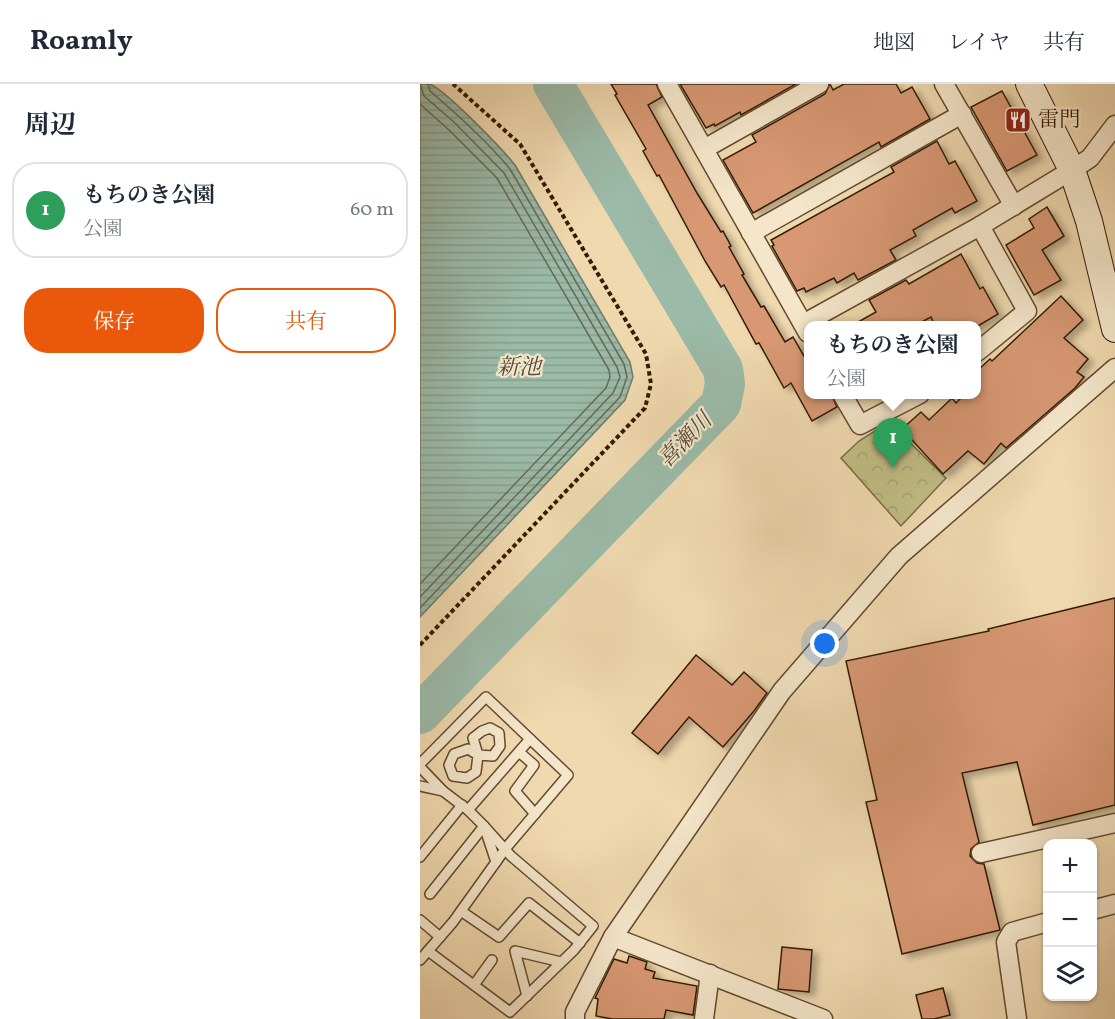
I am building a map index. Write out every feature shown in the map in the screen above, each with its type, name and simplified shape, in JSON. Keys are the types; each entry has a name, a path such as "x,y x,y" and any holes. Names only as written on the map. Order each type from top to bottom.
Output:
{"main road":[{"path":"1029,84 1072,170 1089,221 1115,329"}],"street":[{"path":"667,84 804,326"},
{"path":"704,150 819,84"},
{"path":"944,84 1014,206"},
{"path":"752,233 962,114"},
{"path":"821,321 1090,158 1115,125"},
{"path":"980,226 1027,311 981,349"},
{"path":"575,1019 575,1012 613,937 783,691 899,556 1115,368"},
{"path":"846,399 860,425 910,399"},
{"path":"981,853 1115,823"},
{"path":"1097,909 1115,904"},
{"path":"1017,1019 1006,942 1012,932 1043,923"},
{"path":"613,937 823,1019"},
{"path":"704,1019 710,974"}],"lane":[{"path":"420,960 461,911 505,849 568,775 486,697 420,766 443,791 465,808 505,849 593,926 580,943 510,1011 428,951"},
{"path":"500,733 490,728 473,738 478,755 493,756 500,746 500,733 511,720"},
{"path":"420,857 530,739"},
{"path":"519,752 534,765 516,791 535,814"},
{"path":"420,786 443,791"},
{"path":"483,826 496,862"},
{"path":"430,894 483,826"},
{"path":"461,911 499,937 529,903 580,943"},
{"path":"420,920 440,937"},
{"path":"527,996 516,951 561,962"},
{"path":"474,985 492,960"}],"path":[{"path":"420,645 645,408 651,384 646,354 520,144 453,84"}],"green space":[{"path":"889,422 946,478 901,526 841,458 859,441"}],"water":[{"name":"新池","path":"420,84 429,84 447,96 487,134 515,165 630,362 633,377 625,400 420,617"}],"building":[{"path":"611,84 656,84 662,97 648,105 697,193 721,232 723,231 744,274 742,275 761,307 764,306 785,342 793,337 804,356 804,399 833,399 837,407 812,421 791,383 784,388 759,343 756,344 724,285 721,287 705,261 659,175 657,176 643,151 646,149 615,95 617,94"},
{"path":"680,84 796,84 741,115 740,112 715,126 714,124 706,128"},
{"path":"830,84 833,90 844,84 896,84 901,93 912,87 930,119 881,147 879,142 753,213 723,160 756,142 752,135 825,94"},
{"path":"1002,91 1037,155 1007,171 971,107"},
{"path":"937,141 949,164 955,161 977,201 955,213 952,208 913,230 916,236 890,250 896,260 858,280 854,273 837,283 834,278 806,292 804,288 797,291 772,246 774,245 771,240 894,172 891,167"},
{"path":"1047,207 1064,236 1042,250 1061,280 1034,295 1006,245 1034,228 1029,219"},
{"path":"961,254 980,289 983,287 998,314 981,324 981,321 933,321 931,317 923,321 860,321 876,312 869,300 906,280 909,284"},
{"path":"1061,296 1083,320 1064,338 1088,359 1077,372 1084,377 1075,388 1006,448 1001,443 984,464 968,451 943,474 902,429 921,412 929,420 951,399 956,403 960,399 981,399 981,367 990,359 992,361"},
{"path":"1115,598 1115,805 1033,825 1017,762 962,773 979,842 971,849 970,856 977,863 984,864 1000,930 902,954 866,802 877,800 846,661 989,631 988,629"},
{"path":"696,655 732,685 744,672 767,693 723,747 689,717 658,754 632,733"},
{"path":"782,947 812,950 809,992 778,989"},
{"path":"629,956 647,962 645,969 655,972 653,978 697,986 693,1015 666,1010 664,1019 612,1019 596,1016 598,999 595,998 614,959 627,963"},
{"path":"943,988 950,1015 922,1019 916,995"}],"waterway":[{"name":"喜瀬川","path":"420,714 721,404 725,384 723,369 553,84"}],"place":[{"name":"雷門","path":"1018,120"},
{"name":"もちのき公園","path":"893,468"}]}
